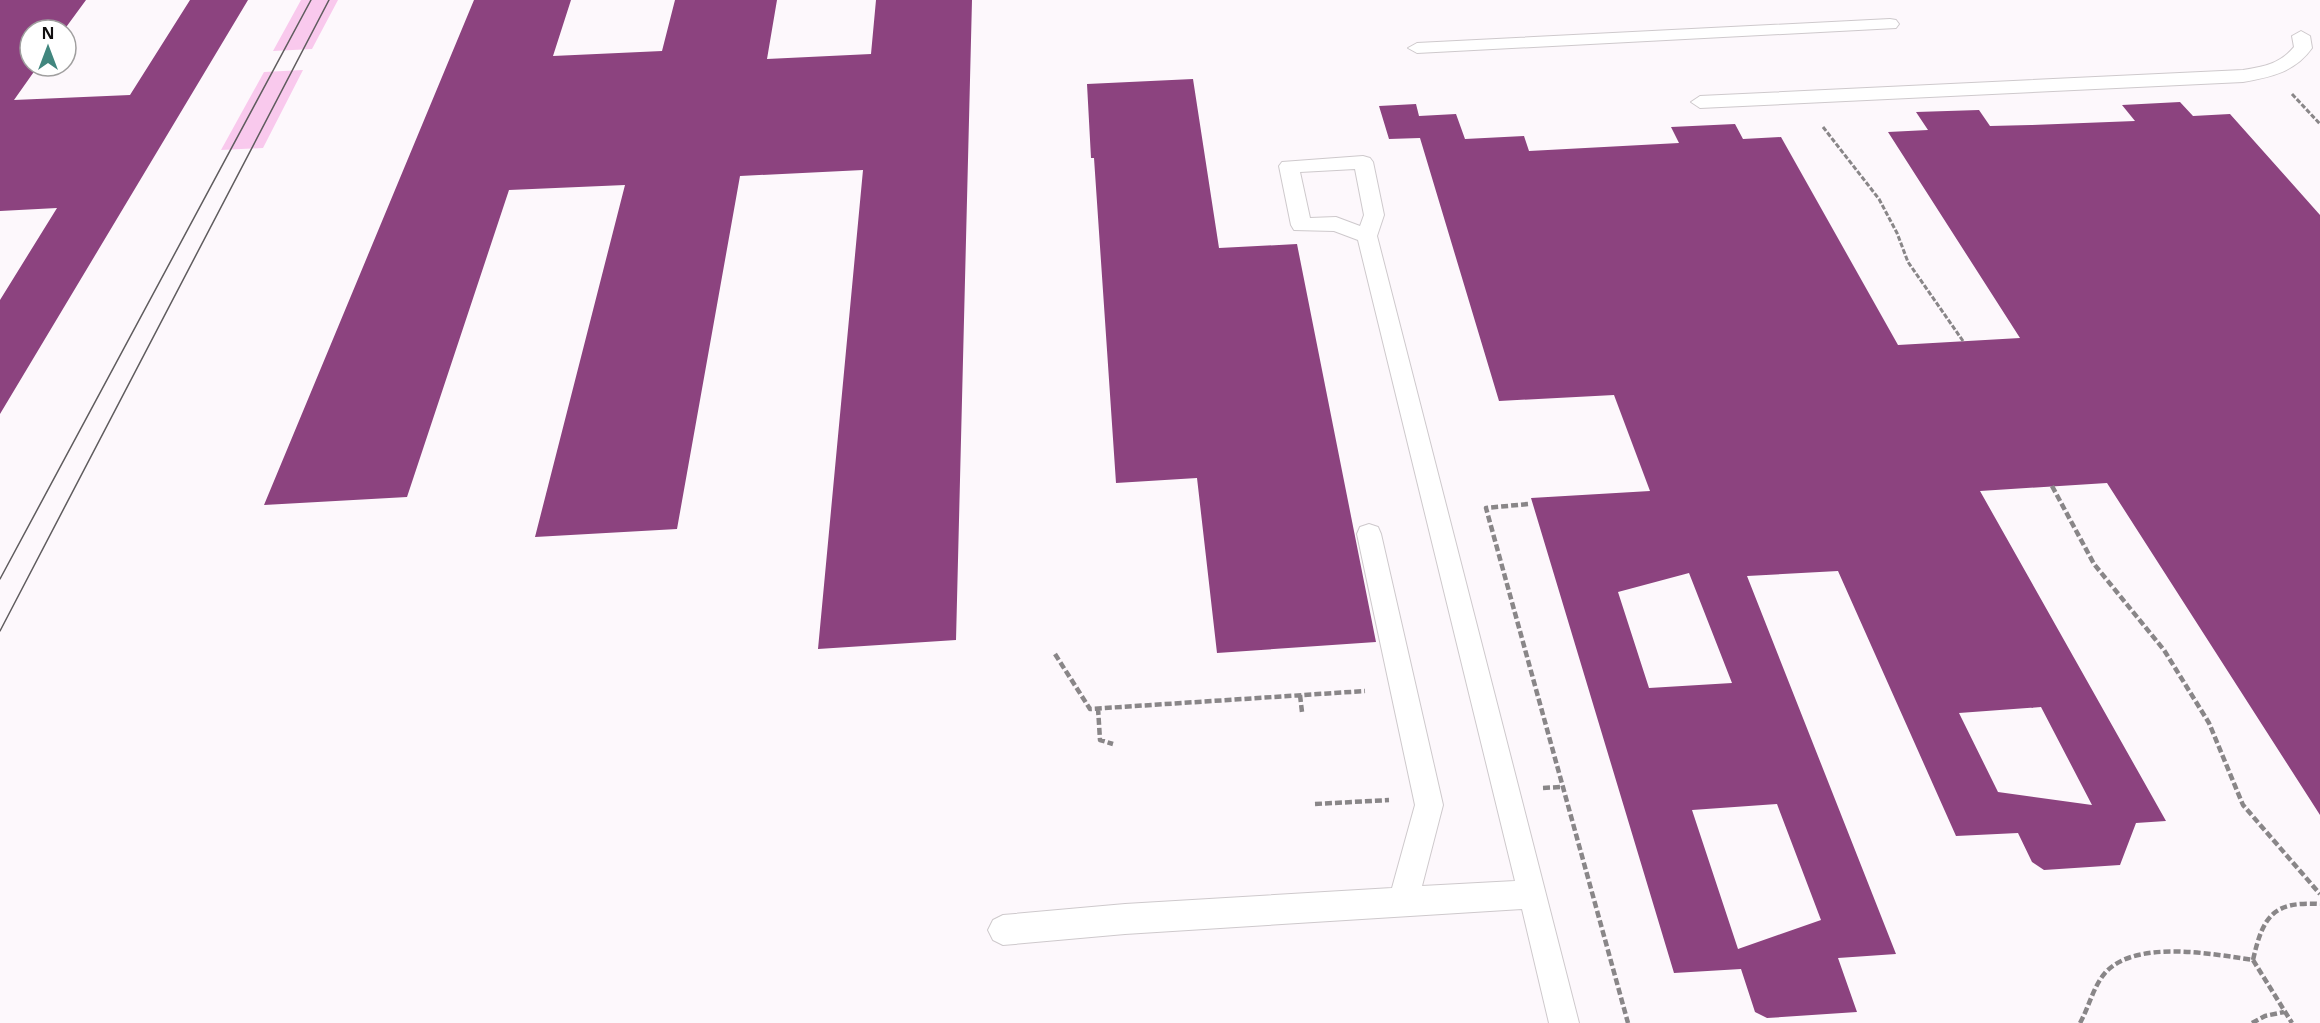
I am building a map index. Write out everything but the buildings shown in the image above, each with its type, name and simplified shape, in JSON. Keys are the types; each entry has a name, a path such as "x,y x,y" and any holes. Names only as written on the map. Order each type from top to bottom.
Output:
{"lane":[{"path":"1417,48 1890,24"},
{"path":"1700,102 1807,99 2212,78 2271,72 2295,60 2303,48 2293,36 2320,35"},
{"path":"1367,236 1564,1023"},
{"path":"1369,534 1429,805 1403,902"},
{"path":"1003,930 1125,919 1533,894"}],"path":[{"path":"2271,72 2320,124"},
{"path":"1807,99 1831,140 1879,199 1908,262 1963,341"},
{"path":"2052,486 2094,564 2164,650 2209,723 2230,780 2243,805 2320,894"},
{"path":"1528,504 1486,507 1561,787 1628,1023"},
{"path":"1055,654 1090,709 1370,690"},
{"path":"1299,695 1302,712"},
{"path":"1098,708 1100,740 1113,744"},
{"path":"1507,790 1561,787"},
{"path":"1388,789 1390,800"},
{"path":"1315,804 1427,796"},
{"path":"2292,1023 2253,960 2264,922 2277,907 2299,902 2320,904"},
{"path":"2080,1023 2095,991 2111,968 2139,956 2197,951 2253,960"},
{"path":"2252,1023 2284,1012"}],"shaded area":[{"path":"301,0 338,0 312,49 273,51"},
{"path":"303,70 263,148 221,150 264,72"}],"tram line":[{"path":"0,579 311,0"},
{"path":"0,631 329,0"}]}
